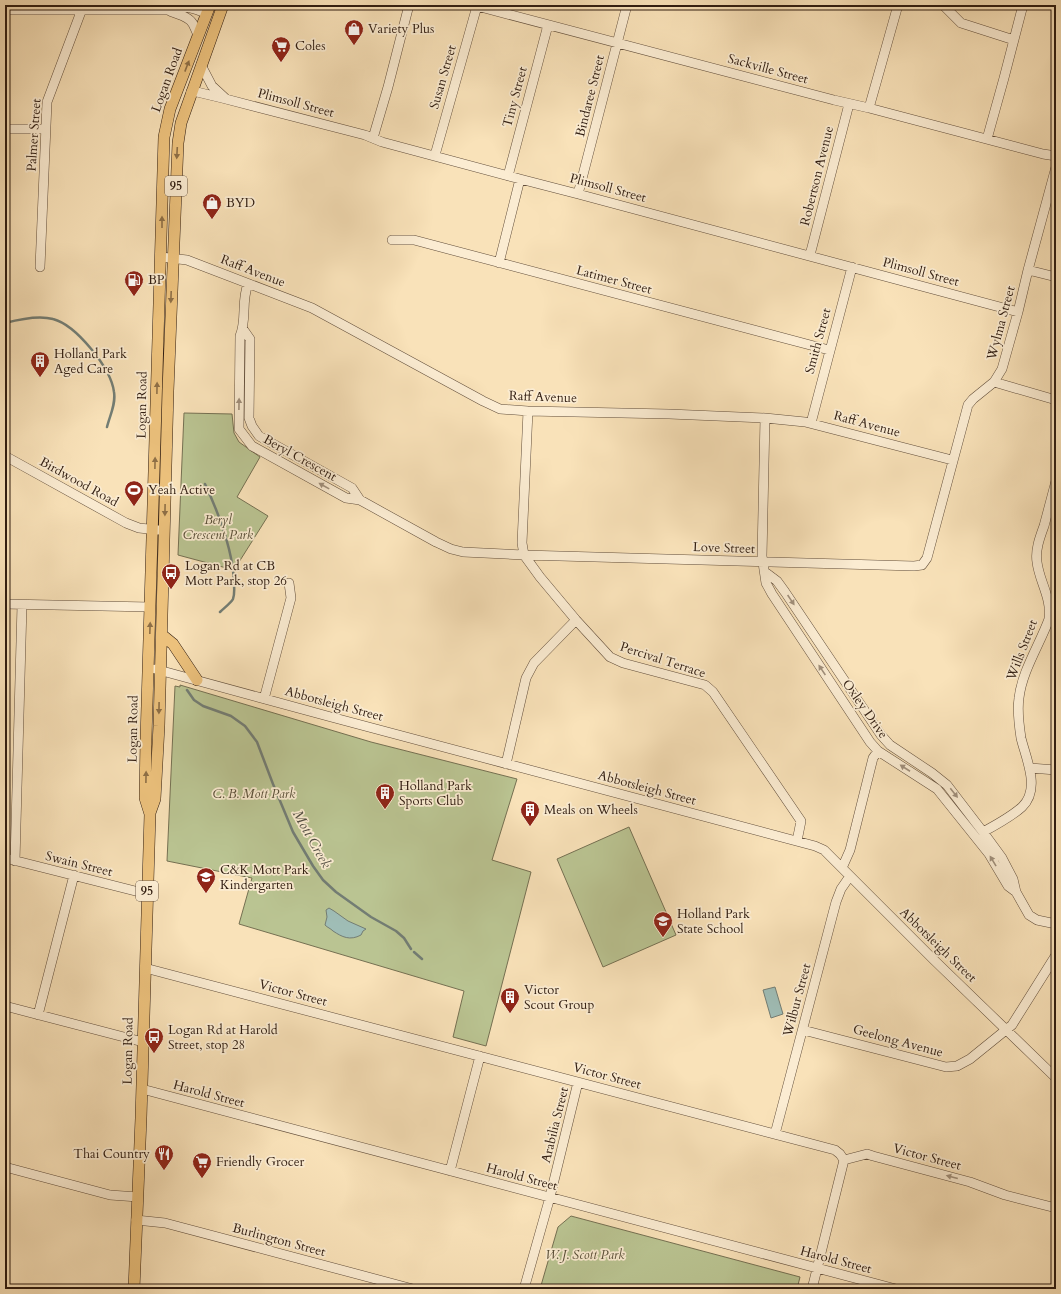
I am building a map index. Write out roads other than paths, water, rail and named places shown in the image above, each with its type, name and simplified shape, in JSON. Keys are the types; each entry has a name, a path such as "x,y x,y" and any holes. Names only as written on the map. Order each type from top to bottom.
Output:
{"main road":[{"name":"Logan Road","path":"150,814 155,799 161,670 168,391 178,143 181,123 191,92 223,5"},
{"name":"Logan Road","path":"134,1289 142,1089 150,814 146,798 148,667 163,162 166,124 208,10"},
{"path":"208,10 217,20"},
{"path":"166,124 176,111 183,96 191,92"},
{"path":"162,635 173,644 197,680"}],"street":[{"path":"373,138 409,5"},
{"name":"Bindaree Street","path":"578,194 627,5"},
{"path":"869,108 898,5"},
{"path":"943,5 961,23 1014,40"},
{"path":"987,139 1023,5"},
{"path":"5,10 30,7 82,9 163,8 182,6 208,10"},
{"name":"Sackville Street","path":"475,6 849,104 1055,156"},
{"name":"Susan Street","path":"435,156 475,6"},
{"path":"163,8 190,20 193,23 198,36"},
{"name":"Palmer Street","path":"40,268 48,98 82,9"},
{"name":"Tiny Street","path":"508,176 548,24"},
{"path":"201,65 212,86 228,99"},
{"name":"Plimsoll Street","path":"191,92 228,99 520,180 852,266 1018,312"},
{"name":"Robertson Avenue","path":"810,255 849,104"},
{"path":"5,129 46,129"},
{"path":"1055,156 1056,146"},
{"name":"Wylma Street","path":"922,565 927,558 952,460 968,405 986,387 994,382 1002,369 1056,167"},
{"path":"499,263 520,180"},
{"name":"Latimer Street","path":"392,240 412,240 829,350"},
{"name":"Raff Avenue","path":"161,257 187,260 312,308 483,402 500,409 765,418 811,423 952,460"},
{"name":"Smith Street","path":"811,423 852,266"},
{"path":"1028,270 1056,277"},
{"name":"Beryl Crescent","path":"248,284 245,292 243,329 240,336 238,420 239,429 244,438 252,446 346,498 360,500 451,549 463,552 524,554"},
{"name":"Beryl Crescent","path":"243,329 250,339 249,418 252,426 259,436 352,488 360,500"},
{"path":"994,382 1056,400"},
{"path":"524,554 522,543 528,411"},
{"name":"Oxley Drive","path":"765,418 763,562 766,583 870,742 878,751 937,789 989,854 1008,886 1016,892"},
{"name":"Birdwood Road","path":"5,456 126,523 139,528 165,531"},
{"name":"Wills Street","path":"983,832 997,825 1023,807 1029,796 1032,779 1021,738 1019,699 1022,682 1045,630 1050,610 1036,560 1038,544 1056,481"},
{"name":"Love Street","path":"524,554 763,562 922,565"},
{"name":"Percival Terrace","path":"524,554 540,577 576,620 610,657 623,663 705,686 713,692 801,821 797,841"},
{"name":"Oxley Drive","path":"764,572 777,581 785,592 881,735 890,745 932,773 947,785 1002,858 1013,879 1016,892 1029,915 1037,920 1056,924"},
{"path":"264,699 291,598 290,583"},
{"path":"5,604 150,607"},
{"path":"15,861 22,605"},
{"path":"506,764 526,678 534,663 576,620"},
{"name":"Abbotsleigh Street","path":"148,667 797,841 824,850 1056,1078"},
{"path":"842,868 850,850 873,758 878,751"},
{"path":"1030,768 1056,770"},
{"name":"Swain Street","path":"5,858 147,894"},
{"path":"38,1015 74,875"},
{"name":"Wilbur Street","path":"775,1134 836,902 841,890 850,876"},
{"name":"Geelong Avenue","path":"803,1030 946,1067 957,1066 970,1059 1012,1025 1022,1012 1056,955"},
{"name":"Victor Street","path":"145,968 835,1150 844,1160 867,1154 970,1182 1005,1195 1056,1208"},
{"path":"5,1006 143,1042"},
{"path":"450,1171 480,1056"},
{"name":"Arabilia Street","path":"524,1289 550,1197 578,1082"},
{"name":"Harold Street","path":"142,1089 896,1289"},
{"path":"812,1289 844,1160"},
{"path":"5,1167 110,1195 138,1197"},
{"name":"Burlington Street","path":"136,1220 165,1224 413,1289"}],"water":[{"path":"329,908 348,921 366,929 361,935 353,938 346,938 336,933 325,925 327,917 326,910"},
{"path":"775,987 783,1014 771,1018 763,990"}],"waterway":[{"name":"Mott Creek","path":"5,323 29,318 48,318 62,323 82,338 106,371 114,392 114,401 107,427"},
{"name":"Mott Creek","path":"205,484 224,532 233,571 234,597 231,602 220,612"},
{"name":"Mott Creek","path":"187,690 194,700 203,706 231,716 245,726 257,742 293,832 323,880 336,892 371,917 396,931 404,938 411,949"},
{"name":"Mott Creek","path":"414,952 422,959"}],"place":[{"name":"Variety Plus","path":"354,46"},
{"name":"Coles","path":"281,63"},
{"name":"BYD","path":"212,220"},
{"name":"BP","path":"134,297"},
{"name":"Holland Park Aged Care","path":"40,378"},
{"name":"Yeah Active","path":"134,507"},
{"name":"Logan Rd at CB Mott Park, stop 26","path":"171,590"},
{"name":"Holland Park Sports Club","path":"385,810"},
{"name":"Meals on Wheels","path":"530,827"},
{"name":"C&K Mott Park Kindergarten","path":"206,894"},
{"name":"Holland Park State School","path":"663,938"},
{"name":"Victor Scout Group","path":"510,1014"},
{"name":"Logan Rd at Harold Street, stop 28","path":"154,1054"},
{"name":"Thai Country","path":"164,1171"},
{"name":"Friendly Grocer","path":"202,1179"}],"park label":[{"name":"Beryl Crescent Park","path":"218,528"},
{"name":"C. B. Mott Park","path":"254,794"},
{"name":"W. J. Scott Park","path":"585,1255"}]}
